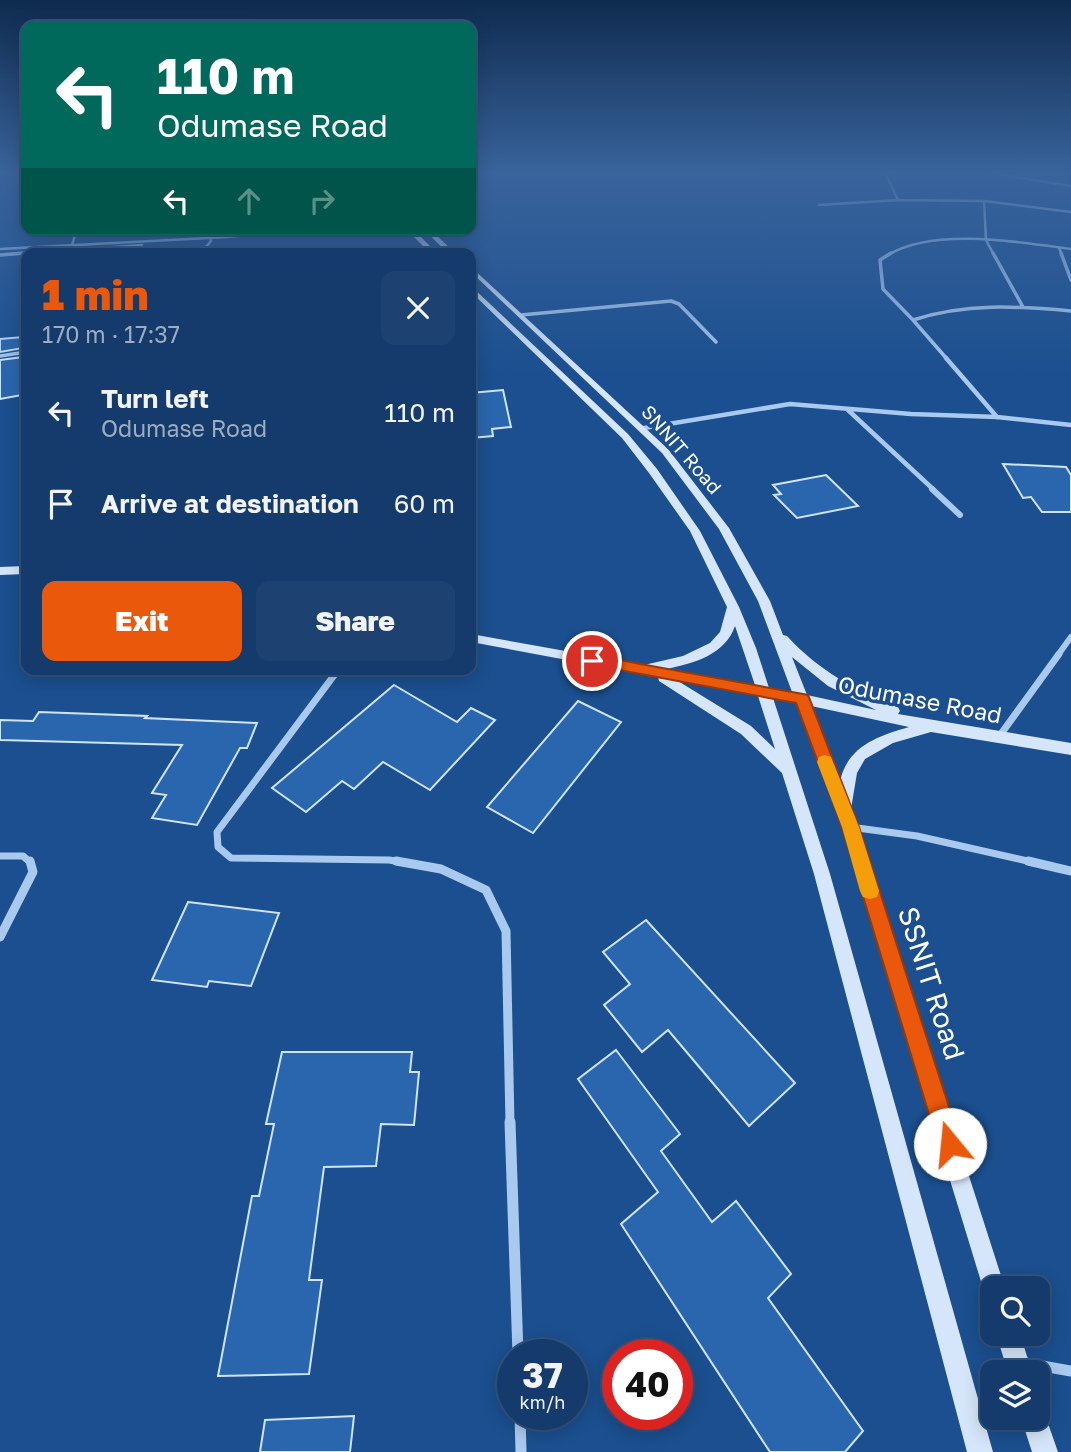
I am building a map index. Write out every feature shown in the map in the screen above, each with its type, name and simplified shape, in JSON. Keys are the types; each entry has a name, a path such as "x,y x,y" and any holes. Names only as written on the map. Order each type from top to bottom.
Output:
{"street":[{"path":"71,248 74,239"},
{"path":"0,249 211,239"},
{"path":"85,248 211,239"},
{"path":"204,248 211,239"},
{"path":"986,240 1023,307"},
{"path":"997,417 883,289 880,260 886,254 911,246 986,240 1071,249"},
{"path":"1059,248 1071,280"},
{"path":"0,255 21,253"},
{"name":"SNNIT Road","path":"476,280 495,291 521,314 644,428 665,451 724,528 777,631 803,699"},
{"path":"476,291 495,291"},
{"name":"SNNIT Road","path":"476,293 625,436 642,456 695,531 733,607 750,648 762,691"},
{"path":"521,314 671,301 679,304 716,342"},
{"path":"913,320 950,307 1023,307 1071,311"},
{"path":"0,356 21,353"},
{"path":"644,428 763,406 790,404 997,417 1071,425"},
{"path":"847,409 960,515"},
{"path":"0,571 21,570"},
{"path":"646,671 676,663 707,650 722,639 733,607"},
{"path":"777,631 808,667 826,680 859,697 930,726"},
{"path":"998,738 1071,637"},
{"name":"Odumase Road","path":"476,639 762,691 930,726 1071,749"},
{"path":"646,671 746,730 788,771"},
{"path":"334,675 217,832 218,847 231,858 389,860 442,869 486,890 506,930 507,1044 517,1339"},
{"path":"762,691 822,874 980,1452"},
{"name":"SSNIT Road","path":"803,699 844,808 990,1276"},
{"path":"844,808 849,772 860,755 881,743 930,726"},
{"path":"850,827 917,836 1071,872"},
{"path":"0,856 23,856 30,861 33,872 0,937"},
{"path":"1050,1369 1071,1371"},
{"path":"520,1430 521,1452"},
{"path":"1038,1430 1045,1452"}],"building":[{"path":"21,337 21,348 0,352 0,339"},
{"path":"21,357 21,395 0,399 0,360"},
{"path":"503,390 511,427 492,429 493,436 476,438 476,393"},
{"path":"1003,464 1066,467 1071,475 1071,512 1042,512 1031,497 1023,498"},
{"path":"826,475 858,506 797,518 774,495 781,494 773,485"},
{"path":"394,685 457,722 471,708 495,720 430,790 383,762 354,789 342,781 306,812 272,788"},
{"path":"578,701 621,722 533,833 487,807"},
{"path":"39,712 257,723 247,748 240,748 197,825 152,818 166,795 152,793 182,745 0,740 0,720 33,721"},
{"path":"188,902 279,913 251,986 209,981 207,987 152,980"},
{"path":"646,920 795,1083 749,1126 668,1030 642,1052 604,1005 630,984 603,952"},
{"path":"616,1050 680,1134 661,1151 712,1222 736,1201 791,1274 768,1298 863,1431 845,1452 770,1452 621,1224 658,1192 578,1079"},
{"path":"282,1052 412,1052 410,1072 419,1072 414,1125 381,1124 376,1166 324,1167 309,1280 322,1280 309,1374 218,1376 252,1196 259,1196 274,1124 266,1124"},
{"path":"354,1416 350,1452 260,1452 265,1420"}],"slow traffic":[{"path":"825,762 850,827 870,891"}],"route":[{"path":"592,661 803,699 850,827 950,1144"}]}
